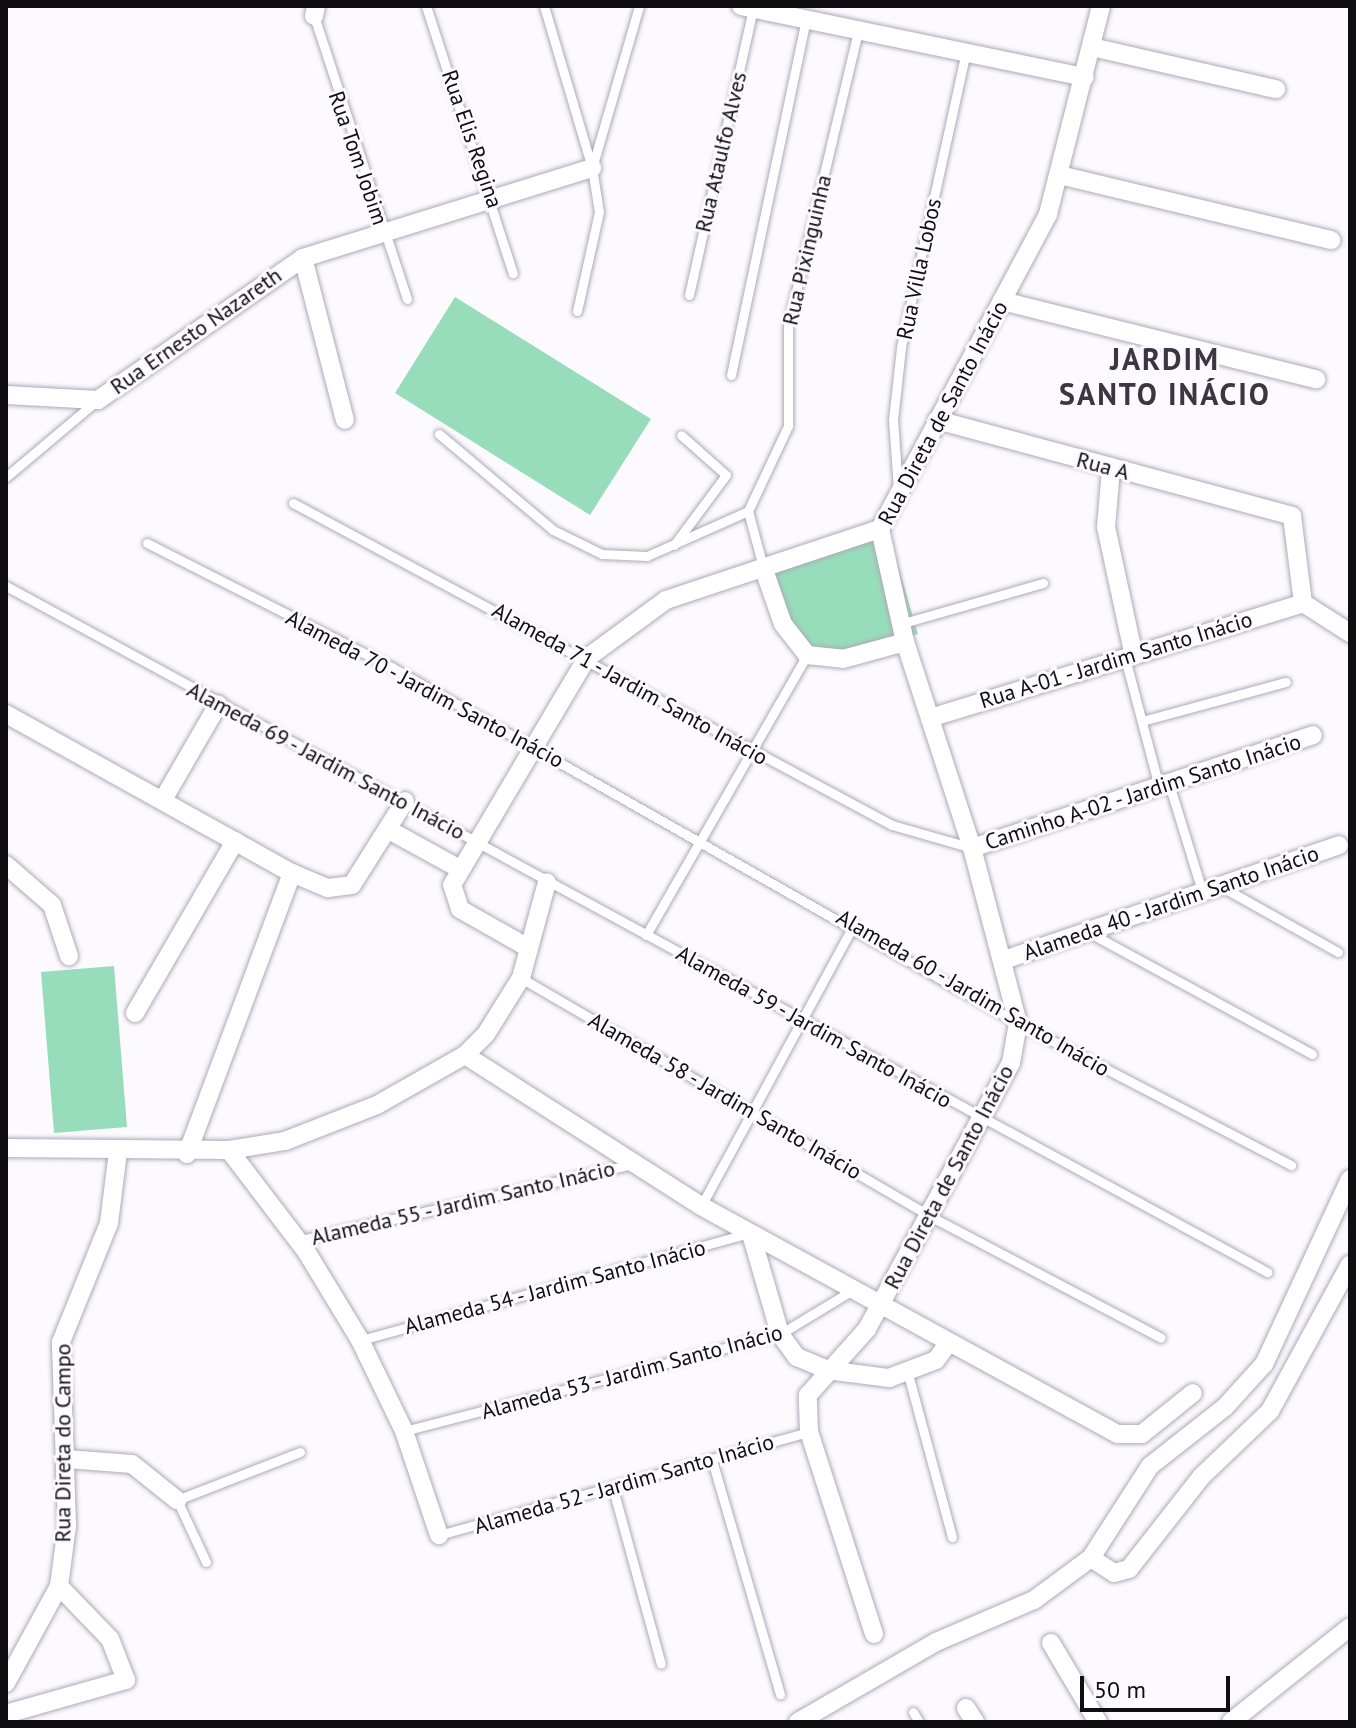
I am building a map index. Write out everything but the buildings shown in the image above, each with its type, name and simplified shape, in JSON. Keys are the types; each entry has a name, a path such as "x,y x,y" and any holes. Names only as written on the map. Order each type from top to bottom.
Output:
{"street":[{"name":"Rua Direta de Santo Inácio","path":"465,1055 701,1206 880,1307 1011,1063 1018,1023 1004,960 972,848 902,633 880,529 898,489 1002,301 1064,176 1101,6"},
{"path":"747,7 1085,77"},
{"path":"1092,47 1276,89"},
{"name":"Rua Ernesto Nazareth","path":"98,400 303,258 592,168"},
{"path":"1064,176 1331,240"},
{"path":"303,258 345,420"},
{"path":"1002,301 1316,379"},
{"path":"6,395 98,400"},
{"name":"Rua A","path":"937,420 1111,469 1270,509 1296,521 1303,603"},
{"path":"1111,469 1106,527 1129,654"},
{"path":"525,946 460,909 452,895 458,868 530,745 587,658 666,600 880,529"},
{"path":"763,567 783,624 807,655 843,659 902,633"},
{"path":"1303,603 1350,633"},
{"name":"Rua A-01 - Jardim Santo Inácio","path":"930,718 1129,654 1303,603"},
{"path":"164,798 218,705"},
{"path":"6,714 164,798 292,873 328,888 352,885 405,801"},
{"name":"Caminho A-02 - Jardim Santo Inácio","path":"972,848 1165,788 1313,735"},
{"path":"389,830 458,868"},
{"path":"135,1013 235,841"},
{"name":"Alameda 40 - Jardim Santo Inácio","path":"1004,960 1339,845"},
{"path":"6,865 52,905 69,956"},
{"path":"187,1154 292,873"},
{"path":"6,1148 187,1154 229,1150 331,1127 465,1055 521,978 525,946 547,882"},
{"path":"229,1150 360,1340 404,1431 439,1535"},
{"name":"Rua Direta do Campo","path":"6,1683 59,1586 67,1459 61,1342 109,1223 118,1152"},
{"path":"798,1722 936,1642 1023,1605 1091,1558 1150,1466 1225,1407 1264,1364 1350,1179"},
{"path":"751,1234 780,1334 797,1357 827,1370 908,1374 947,1345"},
{"path":"1091,1558 1108,1571 1129,1569 1202,1476 1276,1403 1343,1299 1350,1264"},
{"path":"874,1634 809,1432 808,1395 827,1370 857,1345 880,1307 1126,1437 1142,1434 1193,1393"},
{"path":"67,1459 132,1464 177,1500"},
{"path":"6,1714 126,1680 110,1639 59,1586"},
{"path":"1242,1719 1350,1627"},
{"path":"1051,1643 1098,1722"}],"lane":[{"name":"Rua Elis Regina","path":"426,6 493,197 513,273"},
{"path":"544,6 592,168 599,212 577,311"},
{"path":"592,168 639,6"},
{"name":"Rua Ataulfo Alves","path":"689,295 747,7"},
{"name":"Rua Tom Jobim","path":"315,11 407,299"},
{"path":"731,375 806,20"},
{"name":"Rua Pixinguinha","path":"748,511 788,426 788,325 858,31"},
{"name":"Rua Villa Lobos","path":"898,489 893,420 901,347 966,51"},
{"name":"Rua Ernesto Nazareth","path":"6,477 98,400"},
{"path":"439,434 581,545 623,558 672,548 748,511 763,567"},
{"path":"672,548 726,475 681,435"},
{"name":"Alameda 71 - Jardim Santo Inácio","path":"293,503 587,658 749,751 892,825 972,848"},
{"name":"Alameda 70 - Jardim Santo Inácio","path":"147,543 530,745 700,840"},
{"path":"902,633 1043,583"},
{"name":"Alameda 69 - Jardim Santo Inácio","path":"6,586 218,705 405,801 646,935"},
{"path":"1129,654 1142,721 1165,788 1210,888 1338,952"},
{"path":"646,935 749,751 807,655"},
{"path":"1142,721 1286,682"},
{"name":"Alameda 60 - Jardim Santo Inácio","path":"700,840 854,924 1018,1023 1291,1165"},
{"path":"701,1206 854,924"},
{"path":"1085,931 1312,1054"},
{"name":"Alameda 59 - Jardim Santo Inácio","path":"646,935 1267,1272"},
{"name":"Alameda 58 - Jardim Santo Inácio","path":"521,978 928,1215 1161,1338"},
{"name":"Alameda 55 - Jardim Santo Inácio","path":"293,1242 633,1164"},
{"name":"Alameda 54 - Jardim Santo Inácio","path":"360,1340 751,1234"},
{"name":"Alameda 53 - Jardim Santo Inácio","path":"404,1431 780,1334 851,1291"},
{"path":"908,1374 952,1537"},
{"name":"Alameda 52 - Jardim Santo Inácio","path":"439,1535 809,1432"},
{"path":"206,1562 177,1500 300,1452"},
{"path":"712,1460 780,1694"},
{"path":"613,1489 661,1664"},
{"path":"913,1712 919,1722"}],"green space":[{"path":"455,297 651,419 590,515 395,393"},
{"path":"888,532 918,634 844,653 809,649 790,633 768,563"},
{"path":"114,966 127,1127 54,1133 41,972"}],"district":[{"name":"JARDIM SANTO INÁCIO","path":"1165,376"}]}
